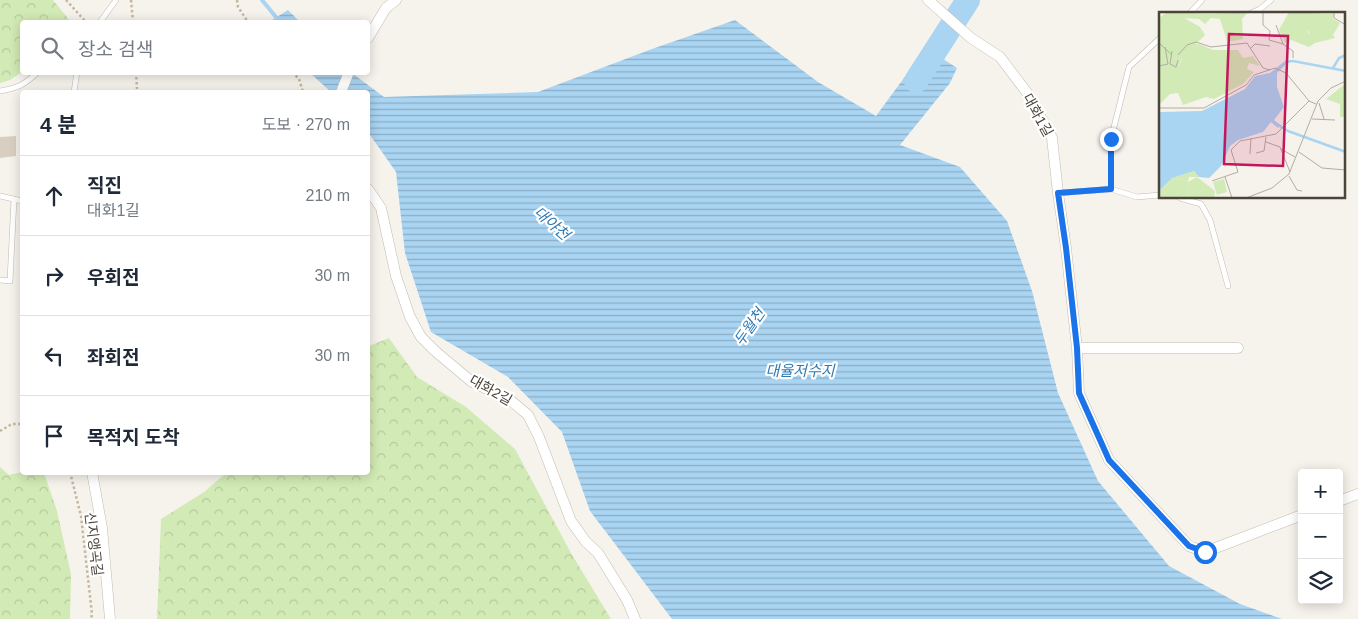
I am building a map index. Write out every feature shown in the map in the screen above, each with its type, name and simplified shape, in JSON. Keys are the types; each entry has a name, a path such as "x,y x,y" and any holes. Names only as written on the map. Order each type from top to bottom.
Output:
{"street":[{"path":"370,35 386,8 396,0"},
{"name":"대화1길","path":"929,1 971,38 1000,57 1028,94 1052,138 1077,348 1079,393 1109,460 1189,546 1205,552 1298,517"},
{"path":"342,90 348,75"},
{"name":"대화2길","path":"370,192 381,208 396,276 410,317 421,337 472,382 509,399 528,415 571,521 586,542 598,553 627,600 635,619"},
{"path":"1077,348 1238,348"},
{"path":"93,475 102,528 110,619"},
{"path":"1343,500 1358,494"}],"lane":[{"path":"101,20 116,0"},
{"path":"1191,12 1202,0"},
{"path":"1253,12 1271,0"},
{"path":"1111,189 1111,139 1129,67 1159,39"},
{"path":"0,91 16,89 35,75"},
{"path":"74,90 77,75"},
{"path":"1058,193 1111,189 1137,197 1159,195"},
{"path":"0,196 20,200"},
{"path":"0,280 10,281 14,199"},
{"path":"1184,199 1201,204 1210,220 1228,286"}],"path":[{"path":"66,0 84,20"},
{"path":"131,0 133,20"},
{"path":"236,0 238,7 247,20"},
{"path":"136,75 137,89"},
{"path":"295,75 299,79 302,90"},
{"path":"0,431 12,424 20,424"},
{"name":"신지앵곡길","path":"71,475 81,516 91,619"}],"green space":[{"path":"0,0 53,0 69,20 20,20 20,73 10,80 0,83"},
{"path":"389,338 417,377 466,407 515,449 571,553 611,619 157,619 161,519 204,492 224,475 370,475 370,346"},
{"path":"0,467 9,475 20,472 20,475 45,475 57,511 71,574 70,619 0,619"}],"water":[{"path":"288,10 298,20 272,20"},
{"name":"대율저수지","path":"735,20 818,82 876,116 926,48 957,68 950,83 900,145 960,167 1007,221 1032,291 1058,393 1098,481 1169,566 1240,604 1282,619 672,619 590,511 562,432 508,377 431,332 405,253 396,172 370,135 370,90 329,90 312,75 355,75 384,97 538,92"}],"building":[{"path":"16,136 16,156 0,158 0,137"}],"waterway":[{"name":"대야천","path":"262,0 278,20"},
{"name":"두월천","path":"916,81 968,0"}],"route":[{"path":"1111,139 1111,189 1058,193 1077,348 1079,393 1109,460 1189,546 1205,552"}]}
